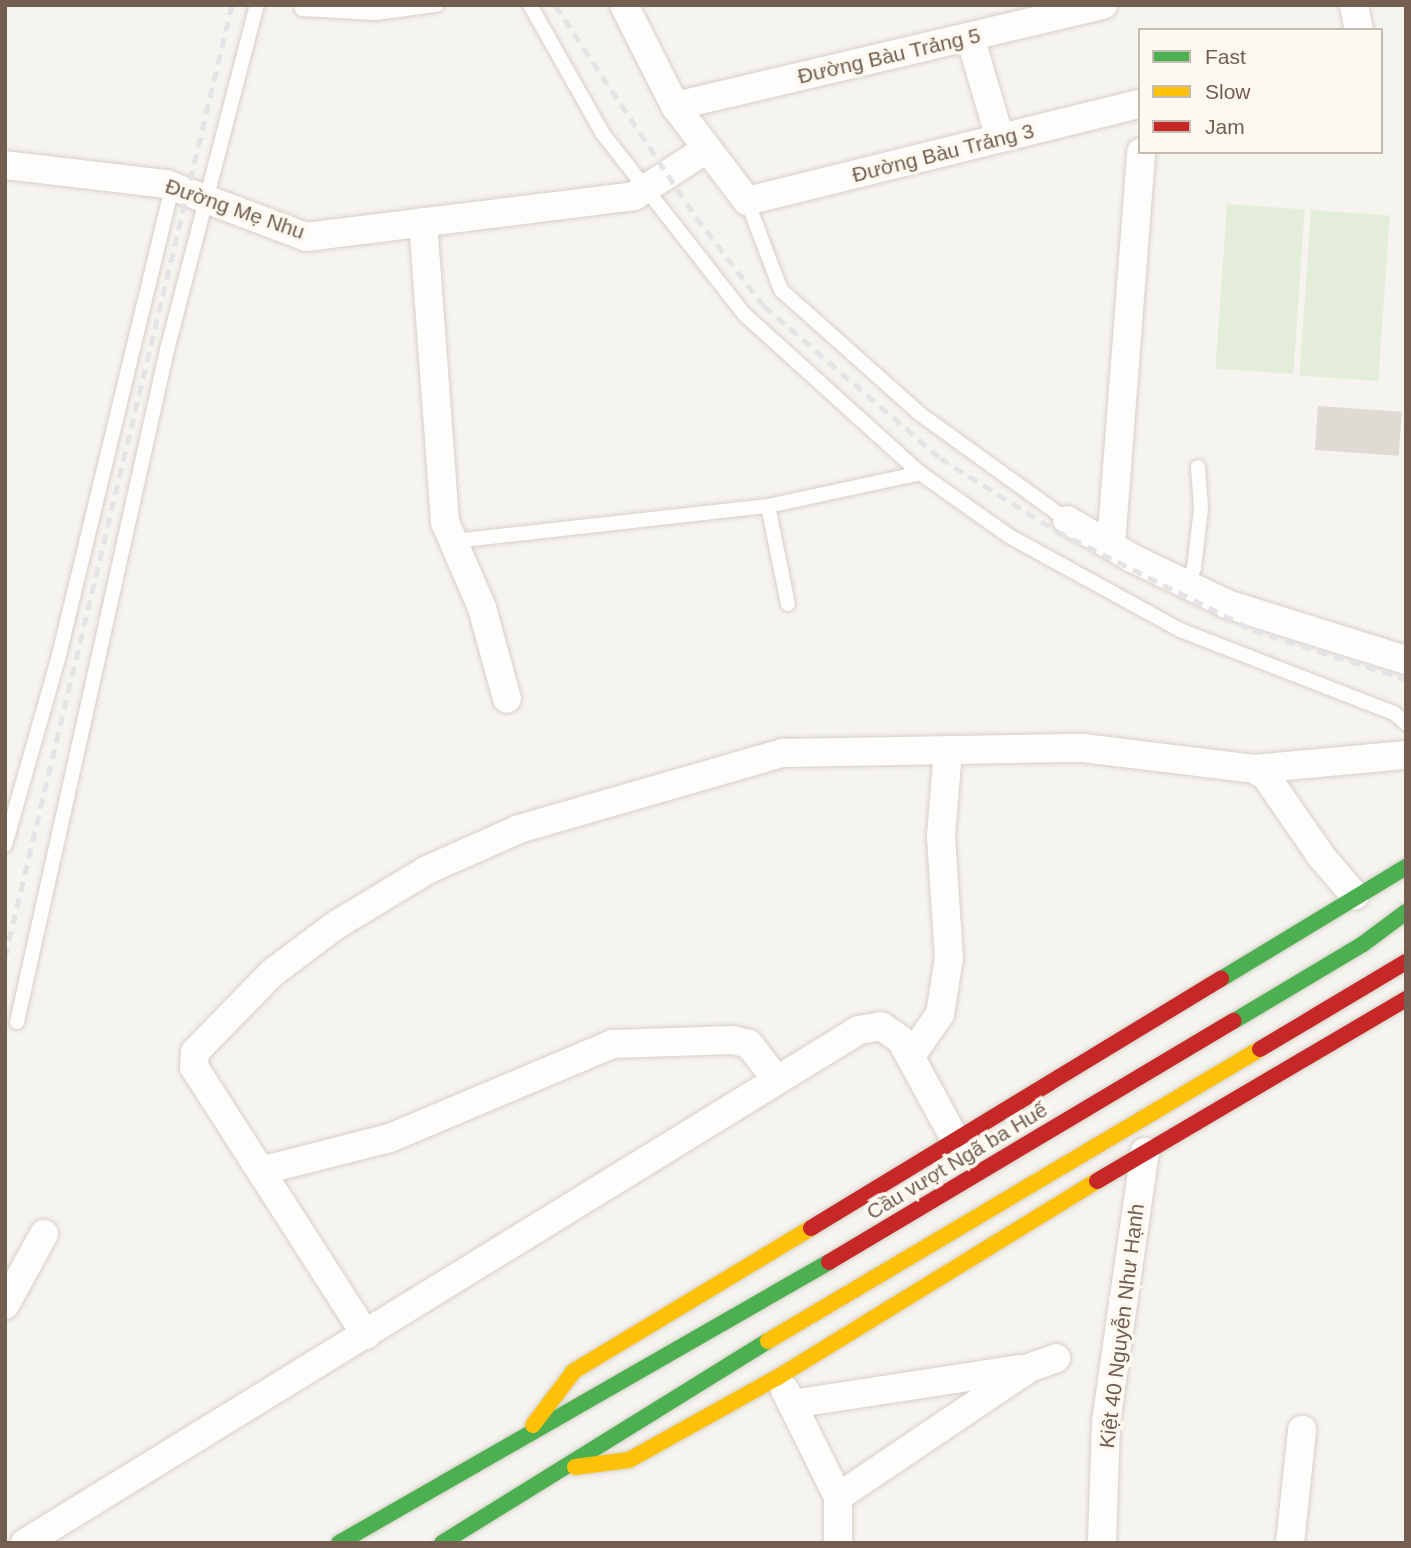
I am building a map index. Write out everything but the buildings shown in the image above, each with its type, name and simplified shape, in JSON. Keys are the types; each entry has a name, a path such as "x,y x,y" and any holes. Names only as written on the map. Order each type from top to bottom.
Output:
{"main road":[{"path":"525,1437 574,1371 1406,867"},
{"name":"Cầu vượt Ngã ba Huế","path":"340,1543 741,1314 1363,944 1406,912"},
{"path":"442,1543 760,1346 1406,962"},
{"path":"562,1469 629,1460 778,1377 1145,1152 1406,999"}],"street":[{"path":"624,5 675,106 747,201"},
{"name":"Đường Bàu Trảng 5","path":"675,106 1104,5"},
{"path":"1354,5 1359,28"},
{"path":"970,37 1000,138"},
{"name":"Đường Bàu Trảng 3","path":"747,201 1138,104"},
{"path":"640,192 707,149"},
{"path":"1111,545 1141,154"},
{"name":"Đường Mẹ Nhu","path":"5,165 172,186 306,237 640,192"},
{"path":"424,222 450,532 482,608 507,699"},
{"path":"1068,520 1227,604 1406,660"},
{"path":"366,1335 264,1170 194,1067 195,1052 272,973 336,925 427,870 519,829 603,802 783,754 1083,748 1254,769 1406,755"},
{"path":"911,1056 940,1014 949,958 941,836 948,750"},
{"path":"1254,769 1265,775 1321,856 1355,896"},
{"path":"25,1543 366,1335 776,1079 870,1026 892,1031 911,1056 955,1139"},
{"path":"264,1170 390,1138 613,1044 733,1040 749,1044 776,1079"},
{"name":"Kiệt 40 Nguyễn Như Hạnh","path":"1102,1543 1106,1422 1145,1152"},
{"path":"5,1305 44,1234"},
{"path":"792,1404 1029,1368 1056,1358"},
{"path":"838,1497 1029,1368"},
{"path":"778,1377 838,1497 838,1543"},
{"path":"1290,1543 1302,1430"}],"lane":[{"path":"17,1022 167,349 210,200 257,5"},
{"path":"302,9 376,13 436,5"},
{"path":"530,5 603,134 640,192 745,315 920,473 1009,536 1180,630 1394,713 1406,723"},
{"path":"5,845 58,659 172,186"},
{"path":"747,201 781,290 920,414 1068,520"},
{"path":"1187,585 1194,568 1201,508 1198,467"},
{"path":"450,532 768,506 920,473"},
{"path":"768,506 789,604"}],"green space":[{"path":"1227,204 1305,209 1293,374 1215,369"},
{"path":"1311,210 1390,216 1378,381 1299,376"}],"railway":[{"path":"5,957 232,5"},
{"path":"555,5 696,217 764,306 940,458 1057,531 1253,630 1406,679"}],"traffic: fast":[{"path":"1221,979 1406,867"},
{"path":"1234,1021 1363,944 1406,912"},
{"path":"339,1543 829,1262"},
{"path":"442,1543 768,1341"}],"traffic: slow":[{"path":"768,1341 1260,1049"},
{"path":"575,1467 629,1460 778,1377 1097,1181"},
{"path":"533,1425 574,1371 811,1228"}],"traffic: jam":[{"path":"1260,1049 1406,962"},
{"path":"811,1228 1221,979"},
{"path":"1097,1181 1406,999"},
{"path":"829,1262 1234,1021"}]}
